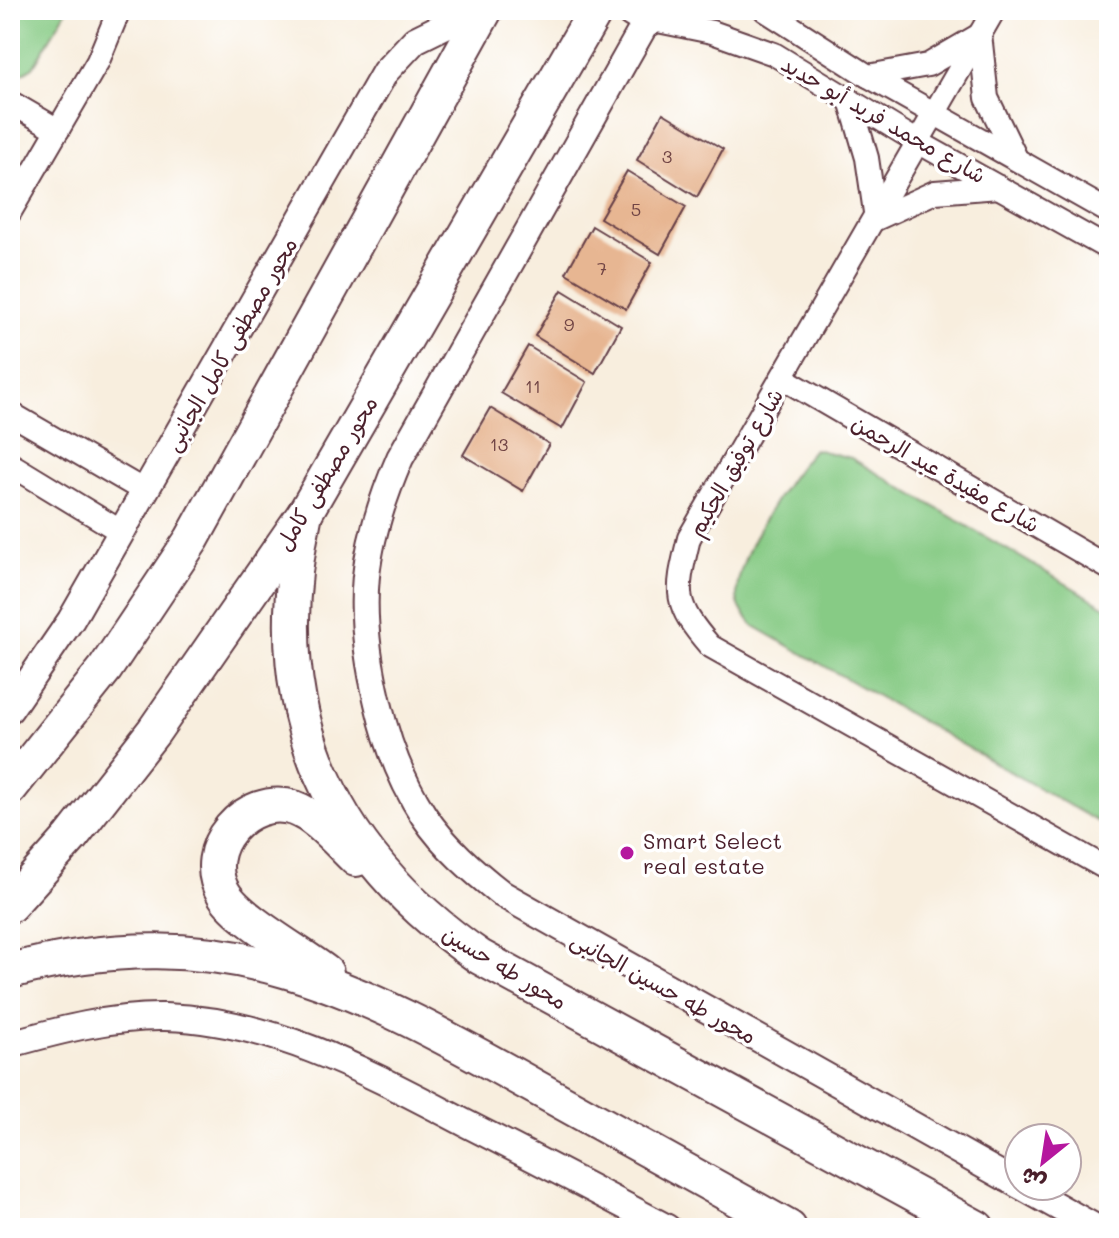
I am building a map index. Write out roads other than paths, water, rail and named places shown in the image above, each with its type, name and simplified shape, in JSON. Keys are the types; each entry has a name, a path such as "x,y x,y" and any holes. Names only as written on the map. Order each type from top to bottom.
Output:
{"main road":[{"name":"محور مصطفى كامل","path":"10,905 122,774 305,513 596,10"},
{"path":"10,788 105,669 192,539 471,16"},
{"name":"محور طه حسين","path":"305,513 295,559 291,651 309,742 348,827 406,899 480,957 977,1228"},
{"path":"342,987 239,911 223,893 217,870 219,846 231,826 250,812 273,805 296,809 406,899"},
{"path":"10,971 92,954 194,953 257,962 342,987 434,1030 789,1228"}],"street":[{"path":"10,212 98,61 119,10"},
{"name":"شارع محمد فريد أبو حديد","path":"765,10 868,76 1109,212"},
{"name":"شارع توفيق الحكيم","path":"994,10 784,379 689,538 680,576 679,597 685,617 710,646 1109,870"},
{"name":"شارع محمد فريد أبو حديد","path":"645,13 774,54 918,142 1109,249"},
{"name":"محور طه حسين الجانبى","path":"645,13 400,458 382,500 363,602 364,647 381,717 398,769 425,816 460,859 502,894 1003,1176"},
{"name":"محور مصطفى كامل الجانبى","path":"10,709 71,620 385,72 415,40 471,16"},
{"path":"868,76 928,65 980,34 987,98 1015,157"},
{"path":"850,100 867,158 876,219 905,203 935,192 1000,187"},
{"path":"10,102 58,130"},
{"name":"شارع مفيدة عبد الرحمن","path":"784,379 1109,568"},
{"path":"10,413 146,492"},
{"path":"10,464 120,531"},
{"path":"10,1044 72,1027 165,1017 235,1027 297,1043 353,1065 667,1228"},
{"name":"محور طه حسين الجانبى","path":"1049,1202 1096,1228"}],"place":[{"name":"Smart Select real estate","path":"627,853"}]}
